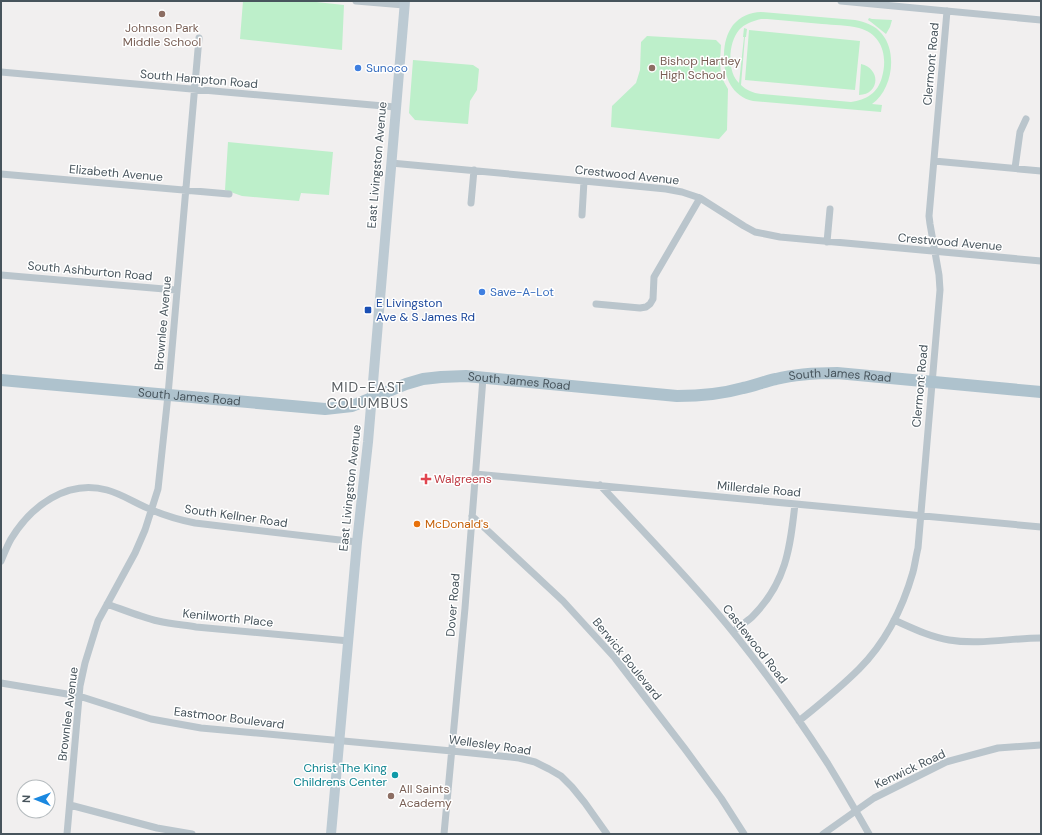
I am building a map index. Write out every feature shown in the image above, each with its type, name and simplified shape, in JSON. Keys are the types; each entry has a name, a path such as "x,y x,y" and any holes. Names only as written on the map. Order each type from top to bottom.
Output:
{"main road":[{"name":"East Livingston Avenue","path":"331,834 372,398 404,3"},
{"name":"South James Road","path":"1,380 325,409 352,406 406,384 423,379 453,376 676,396 711,394 744,388 776,379 810,374 837,373 1041,392"}],"street":[{"path":"356,1 404,3"},
{"path":"841,1 1041,20"},
{"name":"Clermont Road","path":"799,721 832,695 860,668 879,645 894,620 905,594 913,571 918,548 940,290 939,275 929,216 947,11"},
{"name":"Brownlee Avenue","path":"67,834 80,696 85,663 98,621 135,553 145,530 158,489 168,395 199,38"},
{"name":"South Hampton Road","path":"1,72 395,107"},
{"path":"1015,168 1020,132 1026,119"},
{"path":"934,161 1041,171"},
{"name":"Crestwood Avenue","path":"391,163 666,189 700,198 755,232 780,237 1041,261"},
{"path":"471,203 474,170"},
{"name":"Elizabeth Avenue","path":"1,174 229,194"},
{"path":"582,215 584,181"},
{"path":"596,304 640,308 646,307 650,304 653,299 654,277 700,198"},
{"path":"827,242 830,209"},
{"name":"South Ashburton Road","path":"1,275 176,290"},
{"name":"Dover Road","path":"444,834 476,474 483,378"},
{"name":"Millerdale Road","path":"476,474 1041,527"},
{"name":"Castlewood Road","path":"600,486 693,585 761,668 828,765 870,834"},
{"name":"South Kellner Road","path":"1,561 11,540 29,514 40,504 57,494 87,487 112,492 173,518 196,523 358,542"},
{"path":"733,632 752,617 778,582 791,540 795,504"},
{"name":"Berwick Boulevard","path":"472,516 563,600 616,658 721,798 744,834"},
{"name":"Kenilworth Place","path":"107,604 135,615 172,624 349,641"},
{"path":"894,620 916,630 959,641 1041,638"},
{"name":"Eastmoor Boulevard","path":"1,684 80,696 151,719 194,727 232,732 339,741"},
{"name":"Wellesley Road","path":"339,741 519,758 535,762 560,776 572,787 607,834"},
{"name":"Kenwick Road","path":"823,834 874,798 946,762 998,748 1041,745"},
{"path":"70,805 158,831 192,834"}],"green space":[{"path":"243,1 307,1 344,5 342,50 240,39"},
{"path":"761,12 855,20 876,28 887,42 891,61 888,81 879,98 872,104 882,105 881,112 753,101 739,94 730,84 725,70 725,43 729,32 736,22 742,17","holes":["761,19 845,26 867,31 878,41 883,54 884,69 878,87 871,95 862,100 851,102 761,94 752,92 745,88 741,85 747,29 744,28 739,83 732,72 730,57 733,42 735,36 743,26"]},
{"path":"869,18 892,20 886,34 868,20"},
{"path":"749,30 860,41 855,90 745,80"},
{"path":"647,36 716,40 721,45 721,73 728,89 727,130 719,139 611,127 612,106 636,83 640,70 641,42"},
{"path":"413,60 473,65 479,69 477,90 470,101 468,124 415,120 409,113"},
{"path":"861,64 868,67 872,71 875,76 875,81 874,87 871,91 866,94 859,95"},
{"path":"228,142 333,152 329,195 301,193 299,201 242,196 225,190"}],"place":[{"name":"Johnson Park Middle School","path":"162,14"},
{"name":"Sunoco","path":"358,68"},
{"name":"Bishop Hartley High School","path":"652,68"},
{"name":"Save-A-Lot","path":"482,292"},
{"name":"E Livingston Ave & S James Rd","path":"368,310"},
{"name":"Walgreens","path":"426,479"},
{"name":"McDonald's","path":"417,524"},
{"name":"Christ The King Childrens Center","path":"395,775"},
{"name":"All Saints Academy","path":"391,796"}],"district":[{"name":"MID-EAST COLUMBUS","path":"368,396"}]}
